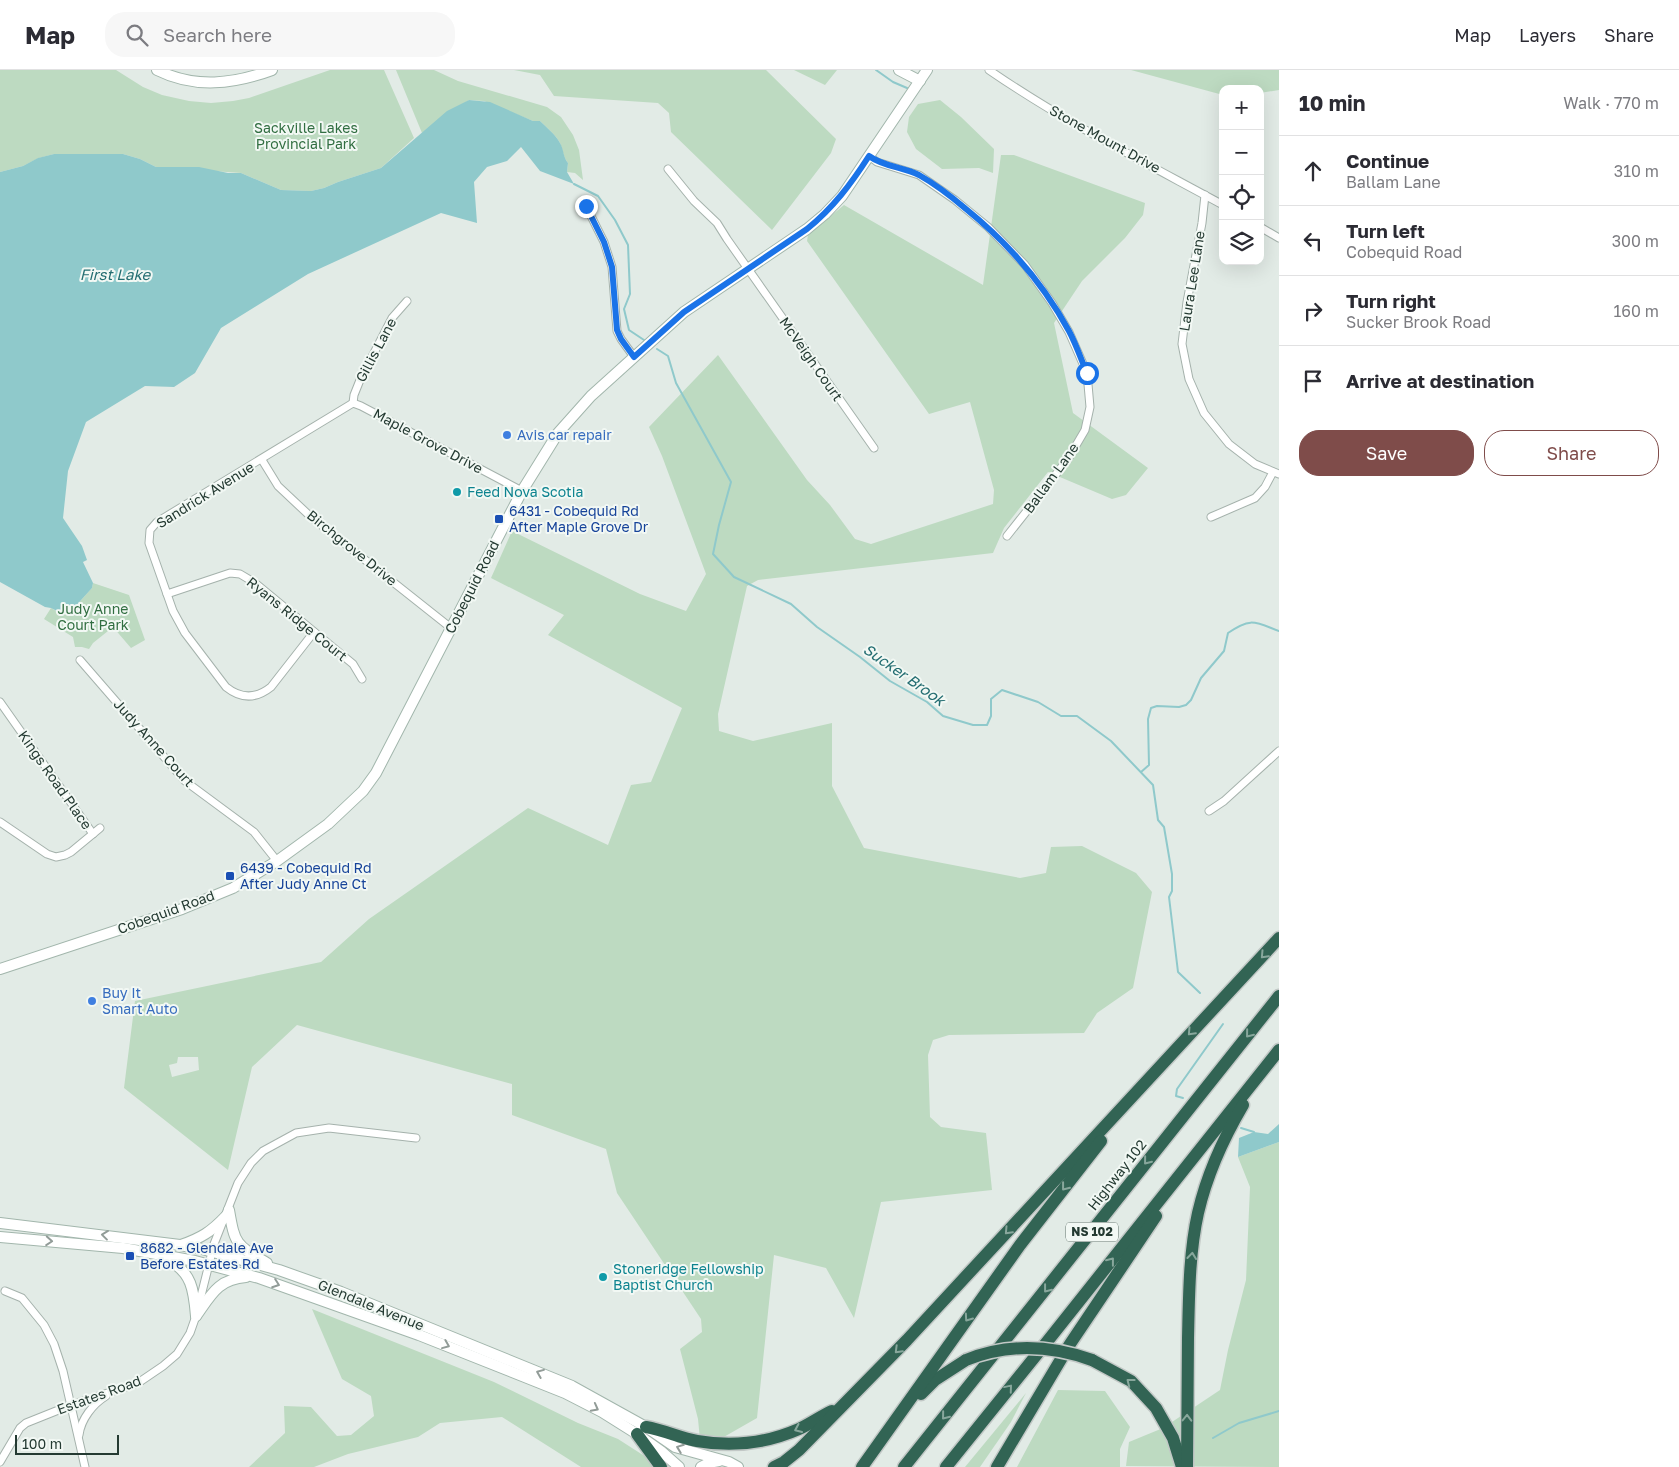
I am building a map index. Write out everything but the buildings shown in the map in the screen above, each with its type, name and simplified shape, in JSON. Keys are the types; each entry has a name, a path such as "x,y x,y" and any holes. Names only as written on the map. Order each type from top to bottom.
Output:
{"highway":[{"path":"774,1467 799,1450 907,1340 1279,938"},
{"name":"Highway 102","path":"904,1467 1279,996"},
{"name":"NS 102","path":"946,1467 1279,1050"},
{"path":"862,1467 1020,1245 1160,1066"},
{"path":"1187,1467 1188,1315 1191,1257 1198,1214 1210,1171 1223,1140 1262,1072"},
{"path":"997,1467 1070,1344 1118,1275 1201,1147"},
{"path":"883,1438 935,1380 966,1360 995,1351 1032,1347 1073,1353 1092,1360 1131,1381 1156,1408 1173,1438 1182,1467"},
{"path":"661,1467 641,1430 664,1430 681,1438 722,1444 751,1442 777,1437 799,1429 842,1406"}],"main road":[{"path":"157,70 171,77 190,82 216,83 247,79 272,70"},
{"path":"899,70 920,80"},
{"name":"Cobequid Road","path":"0,969 182,909 233,888 277,861 328,824 363,791 376,773 522,490 558,432 591,396 684,312 807,229 825,214 842,196 927,70"},
{"path":"180,1246 200,1238 213,1230 227,1213"},
{"path":"227,1213 236,1241 245,1250 279,1270"},
{"name":"Glendale Avenue","path":"0,1224 180,1246 211,1252 279,1270 341,1292 572,1386 641,1430 679,1467"},
{"name":"Glendale Avenue","path":"0,1237 114,1247 208,1264 260,1278 419,1335 565,1393 675,1446 719,1461 728,1462 738,1467"},
{"path":"151,1254 179,1266 188,1278 195,1294 196,1316"},
{"path":"196,1316 220,1284 234,1278 260,1278"},
{"path":"701,1467 709,1462 719,1461"}],"street":[{"name":"Stone Mount Drive","path":"988,70 1017,90 1092,134 1219,203"},
{"name":"Ballam Lane","path":"869,156 876,162 919,175 955,200 988,227 1025,265 1052,303 1069,332 1087,373 1090,407 1085,430 1068,460 1007,536"},
{"name":"McVeigh Court","path":"668,169 694,202 722,228 727,239 874,448"},
{"name":"Laura Lee Lane","path":"1205,195 1182,344 1189,379 1204,413 1230,444 1255,464 1276,473"},
{"path":"586,206 604,242 612,267 617,330 634,357"},
{"path":"1264,229 1279,238"},
{"name":"Gillis Lane","path":"354,404 354,395 360,380 392,318 407,301"},
{"name":"Maple Grove Drive","path":"354,404 362,406 522,490"},
{"name":"Sandrick Avenue","path":"314,632 271,687 264,693 254,697 234,693 226,686 185,633 173,611 149,543 149,535 154,525 354,404"},
{"name":"Birchgrove Drive","path":"262,460 278,486 311,517 451,628"},
{"path":"1211,518 1255,498 1276,473"},
{"name":"Ryans Ridge Court","path":"167,594 230,573 240,574 255,583 354,664 362,678"},
{"name":"Judy Anne Court","path":"80,660 185,781 254,832 277,861"},
{"name":"Kings Road Place","path":"0,702 93,834"},
{"path":"1209,811 1224,801 1279,751"},
{"path":"0,822 47,854 56,857 71,852 100,828"},
{"name":"Estates Road","path":"0,1462 20,1428 26,1423 70,1405 138,1383 163,1366 176,1354 190,1333 196,1316 211,1252 238,1182 251,1163 264,1151 296,1133 329,1128 416,1138"},
{"path":"5,1291 22,1298 44,1325 54,1344 63,1371 85,1467"},
{"path":"78,1440 80,1427 88,1414 96,1403 112,1392"}],"green space":[{"name":"Sackville Lakes Provincial Park","path":"0,70 116,70 143,87 162,95 189,101 211,103 249,98 330,70 384,70 414,138 381,168 311,191 281,190 241,173 156,167 140,159 123,154 54,154 39,158 23,166 0,172"},
{"path":"396,70 434,70 458,81 547,107 561,117 573,135 579,150 583,180 575,173 567,172 568,163 560,143 540,121 533,121 484,101 469,100 422,133"},
{"path":"514,70 766,70 836,139 831,153 772,230 671,132 669,113 658,103 554,96 540,75"},
{"path":"794,70 837,70 825,85"},
{"path":"1131,70 1279,70 1279,90 1264,92 1264,85 1219,85 1219,94"},
{"path":"940,100 961,117 994,149 993,173 979,168 942,169 916,149 907,132 909,117 918,104"},
{"path":"1001,155 1014,155 1145,203 1143,215 1125,238 1082,281 1054,323 1073,413 1148,468 1126,495 1112,499 1048,472 1004,528 993,553 758,580 747,586 718,714 719,731 753,741 832,723 832,786 864,848 1020,878 1046,873 1051,847 1082,846 1136,873 1152,892 1133,988 1097,1013 1084,1033 949,1035 933,1040 928,1055 930,1117 941,1127 986,1133 992,1190 881,1202 854,1318 826,1268 774,1255 757,1418 701,1450 698,1419 680,1349 702,1332 701,1319 617,1193 606,1149 512,1115 512,1084 297,1025 252,1067 228,1170 124,1088 135,1001 321,962 369,919 528,808 608,845 631,785 651,782 682,708 548,635 564,615 491,578 512,531 640,594 686,611 706,574 662,456 649,427 718,355 807,480 830,505 855,539 871,544 993,504 994,490 970,402 929,414 807,241 808,235 844,205 983,285","holes":["178,1057 198,1057 199,1070 172,1077 169,1065 177,1063"]},
{"name":"Judy Anne Court Park","path":"93,583 129,595 145,640 131,648 113,627 93,643 89,649 75,647 73,637 44,619 51,608 58,612 73,609 92,588"},
{"path":"1279,1142 1279,1467 1126,1466 1129,1442 1163,1428 1220,1390 1246,1280 1250,1187 1238,1157"},
{"path":"312,1309 494,1382 578,1423 618,1439 646,1457 653,1467 581,1467 502,1417 440,1423 418,1437 348,1454 314,1467 249,1467 285,1433 284,1406 311,1407 337,1436 351,1435 374,1416 371,1396 342,1379"},
{"path":"1058,1390 1105,1391 1130,1427 1120,1449 1120,1467 1017,1467"},
{"path":"1026,1393 1011,1422 980,1467 965,1467"}],"water":[{"name":"First Lake","path":"469,100 490,102 533,121 540,121 560,143 568,163 567,172 574,184 540,171 521,147 507,161 487,167 474,182 477,223 441,213 308,274 221,328 195,373 174,387 145,386 86,422 68,471 63,518 82,546 87,560 83,562 93,583 92,588 73,609 61,613 45,607 0,582 0,172 23,166 38,158 54,154 123,154 140,159 156,167 199,167 228,173 241,173 281,190 311,191 381,168 447,111"},
{"path":"1279,1124 1279,1142 1238,1157 1239,1138 1254,1132 1268,1134"}],"waterway":[{"path":"876,70 893,82 907,88"},
{"name":"Sucker Brook","path":"574,184 598,196 615,220 628,245 630,294 624,309 629,330 644,340"},
{"name":"Sucker Brook","path":"657,349 668,356 676,383 731,482 713,554 734,577 791,604 817,627 890,681 927,702 943,716 973,725 987,725 991,716 991,699 1002,690 1038,702 1061,716 1077,716 1111,741 1153,785 1158,820 1164,827 1172,874 1172,891 1169,897 1178,972 1200,993"},
{"path":"1141,772 1149,765 1148,719 1151,708 1186,705 1191,700 1201,678 1224,651 1228,633 1236,628 1248,623 1258,623 1279,631"},
{"name":"Sucker Brook","path":"1183,1098 1176,1096 1177,1089 1223,1024"},
{"name":"Sucker Brook","path":"1241,1128 1254,1132"},
{"path":"1213,1438 1239,1423 1279,1411"}],"place":[{"name":"Avis car repair","path":"507,435"},
{"name":"Feed Nova Scotia","path":"457,492"},
{"name":"6431 - Cobequid Rd After Maple Grove Dr","path":"499,519"},
{"name":"6439 - Cobequid Rd After Judy Anne Ct","path":"230,876"},
{"name":"Buy It Smart Auto","path":"92,1001"},
{"name":"8682 - Glendale Ave Before Estates Rd","path":"130,1256"},
{"name":"Stoneridge Fellowship Baptist Church","path":"603,1277"}],"route":[{"path":"586,206 604,242 612,267 617,330 634,357 684,312 807,229 825,214 842,196 869,156 876,162 919,175 955,200 988,227 1025,265 1052,303 1069,332 1087,373"}]}
